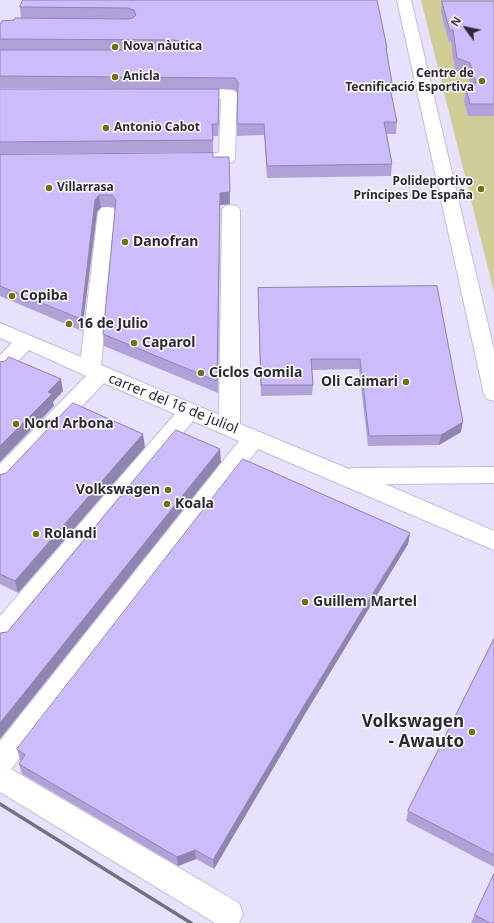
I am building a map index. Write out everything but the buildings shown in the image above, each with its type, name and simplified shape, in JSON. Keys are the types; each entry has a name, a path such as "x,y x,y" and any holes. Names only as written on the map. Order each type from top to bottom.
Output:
{"street":[{"path":"404,0 494,394"},
{"path":"174,94 229,94 227,158 180,158"},
{"path":"229,428 231,210"},
{"path":"0,478 95,372 107,212"},
{"name":"carrer del 16 de juliol","path":"0,330 95,372 347,476 494,541"},
{"path":"0,366 26,341"},
{"path":"0,634 190,411"},
{"path":"0,762 254,438"},
{"path":"347,476 494,475"},
{"path":"0,776 228,914"}],"shaded area":[{"path":"0,0 494,0 494,923 0,923"},
{"name":"Polideportivo Príncipes De España","path":"421,0 494,0 494,292"}],"railway":[{"path":"0,804 191,923"}],"place":[{"name":"Nova nàutica","path":"115,47"},
{"name":"Anicla","path":"115,77"},
{"name":"Centre de Tecnificació Esportiva","path":"482,81"},
{"name":"Antonio Cabot","path":"106,128"},
{"name":"Villarrasa","path":"49,188"},
{"name":"Polideportivo Príncipes De España","path":"481,189"},
{"name":"Danofran","path":"125,242"},
{"name":"Copiba","path":"12,296"},
{"name":"16 de Julio","path":"69,324"},
{"name":"Caparol","path":"134,343"},
{"name":"Ciclos Gomila","path":"201,373"},
{"name":"Oli Caimari","path":"406,382"},
{"name":"Nord Arbona","path":"16,424"},
{"name":"Volkswagen","path":"168,490"},
{"name":"Koala","path":"167,504"},
{"name":"Rolandi","path":"36,534"},
{"name":"Guillem Martel","path":"305,602"},
{"name":"Volkswagen - Awauto","path":"472,732"}]}
